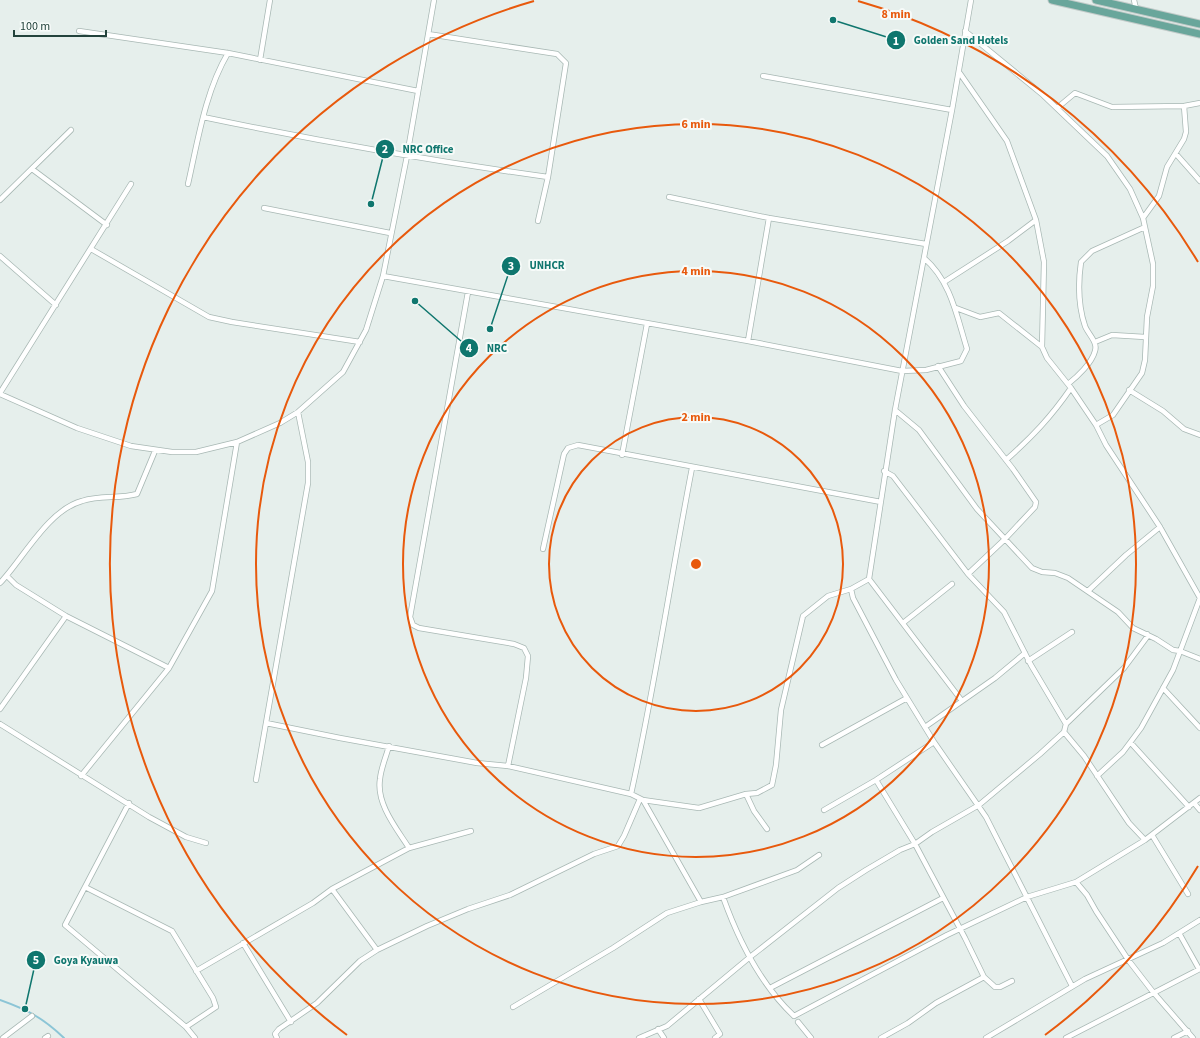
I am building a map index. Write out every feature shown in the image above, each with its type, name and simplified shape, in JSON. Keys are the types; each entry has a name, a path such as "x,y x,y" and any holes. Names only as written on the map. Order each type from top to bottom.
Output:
{"main road":[{"path":"1052,0 1200,34"},
{"path":"1096,0 1200,24"}],"street":[{"path":"260,60 270,0"},
{"path":"131,184 91,249 61,293 56,305 0,394 77,428 131,446 155,451 196,452 237,442 280,423 298,412 343,372 366,330 383,276 390,233 407,156 434,0"},
{"path":"962,701 869,579 881,502 884,471 952,110 971,0"},
{"path":"1134,0 1136,9"},
{"path":"79,31 228,53 418,91"},
{"path":"965,31 1057,108 1107,156 1123,177 1146,227 1153,264 1153,286 1145,337 1145,360 1142,373 1113,415 1096,425"},
{"path":"428,34 557,54 563,58 566,64 548,177 538,220"},
{"path":"188,184 203,117 219,68 228,53"},
{"path":"959,72 1007,141 1036,220 1044,262 1042,347"},
{"path":"763,76 952,110"},
{"path":"1057,108 1075,93 1112,106 1184,106 1200,103"},
{"path":"1143,218 1159,196 1167,167 1176,154 1186,132 1184,106"},
{"path":"203,117 301,137 407,156 548,177"},
{"path":"0,200 70,130"},
{"path":"1176,154 1200,181"},
{"path":"32,169 107,224"},
{"path":"670,197 769,218 926,244"},
{"path":"264,208 390,233"},
{"path":"748,341 769,218"},
{"path":"944,282 1008,241 1036,220"},
{"path":"1006,460 1032,438 1059,406 1069,386 1080,376 1095,351 1095,342 1086,326 1079,303 1081,262 1092,251 1146,227"},
{"path":"91,249 209,316 232,322 360,342"},
{"path":"0,256 56,305"},
{"path":"383,276 748,341 902,372 926,370 962,361 967,349 956,308 944,282 935,268 924,258"},
{"path":"468,292 410,617 413,626 419,628 514,644 524,648 528,656 526,678 508,766"},
{"path":"956,308 980,317 999,313 1042,347 1050,363 1069,386 1096,425 1106,445 1160,527 1200,598 1173,670 1141,728 1131,743 1097,776"},
{"path":"622,454 647,324"},
{"path":"1095,342 1112,335 1145,337"},
{"path":"938,366 964,406 1036,502 1035,506 1004,540 968,574"},
{"path":"1130,390 1163,412 1184,429 1200,435"},
{"path":"895,410 919,430 977,509 1004,540 1032,568 1042,572 1055,573 1068,578 1118,612 1133,628 1147,634 1173,650 1180,651 1200,659"},
{"path":"256,780 308,483 308,462 298,412"},
{"path":"81,776 169,668 212,591 237,442"},
{"path":"543,549 564,454 568,448 578,445 692,468 783,483 881,502"},
{"path":"0,583 44,528 67,508 80,501 137,494 155,451"},
{"path":"631,794 644,734 670,579 692,468"},
{"path":"884,471 893,476 968,574 1004,612 1028,661 1066,724"},
{"path":"1088,591 1126,555 1160,527"},
{"path":"7,576 16,585 66,616 169,668"},
{"path":"266,723 477,763 508,766 631,794 642,799 699,808 746,794 757,793 772,785 776,765 781,710 803,616 828,596 851,589 869,579"},
{"path":"903,622 952,584"},
{"path":"851,589 861,614 907,698 934,742 978,805 1072,986"},
{"path":"0,709 66,616"},
{"path":"1028,661 1072,632"},
{"path":"639,1038 667,1026 750,957 838,888 900,850 915,844 932,832 978,805 1035,759 1064,732 1066,724 1124,668 1147,637 1147,634"},
{"path":"925,727 995,678 1025,653"},
{"path":"1163,688 1200,728"},
{"path":"822,745 907,698"},
{"path":"0,724 81,776 129,803 149,817 186,837 206,843"},
{"path":"1064,732 1084,756 1129,824 1145,840"},
{"path":"824,810 876,780 934,742"},
{"path":"1131,743 1189,807"},
{"path":"389,746 380,780 381,796 389,816 409,848"},
{"path":"876,780 915,844 984,977 995,987 1000,987 1012,981"},
{"path":"746,794 754,811 767,829"},
{"path":"723,897 750,957 784,1007 794,1016 960,929 1027,897 1076,882 1145,840 1200,798"},
{"path":"642,799 701,902"},
{"path":"277,1038 275,1034 279,1029 317,1003 360,961 377,950 426,926 468,909 510,896 594,854 618,846 642,799"},
{"path":"129,803 65,925 186,1027 194,1038"},
{"path":"1194,803 1200,810"},
{"path":"196,971 313,903 332,889 409,848 471,831"},
{"path":"1152,835 1188,894"},
{"path":"513,1007 613,948 667,913 701,902 723,897 797,870 819,855"},
{"path":"1076,882 1088,895 1096,911 1129,961 1153,992 1193,1038"},
{"path":"85,887 172,932 213,998 216,1007 186,1027"},
{"path":"332,889 377,950"},
{"path":"770,988 943,898"},
{"path":"986,1038 1072,986 1129,961 1200,920"},
{"path":"1066,1038 1199,969 1179,933"},
{"path":"243,943 290,1022"},
{"path":"881,1038 908,1023 936,1003 984,977"},
{"path":"699,999 720,1034 715,1038"},
{"path":"4,1038 32,1016"},
{"path":"798,1022 811,1038"},
{"path":"658,1029 664,1038"},
{"path":"1174,1038 1188,1031"}],"waterway":[{"path":"0,1000 35,1015 64,1038"}],"place":[{"name":"Golden Sand Hotels","path":"833,20"},
{"name":"NRC Office","path":"371,204"},
{"name":"NRC","path":"415,301"},
{"name":"UNHCR","path":"490,329"},
{"name":"Goya Kyauwa","path":"25,1009"}]}
